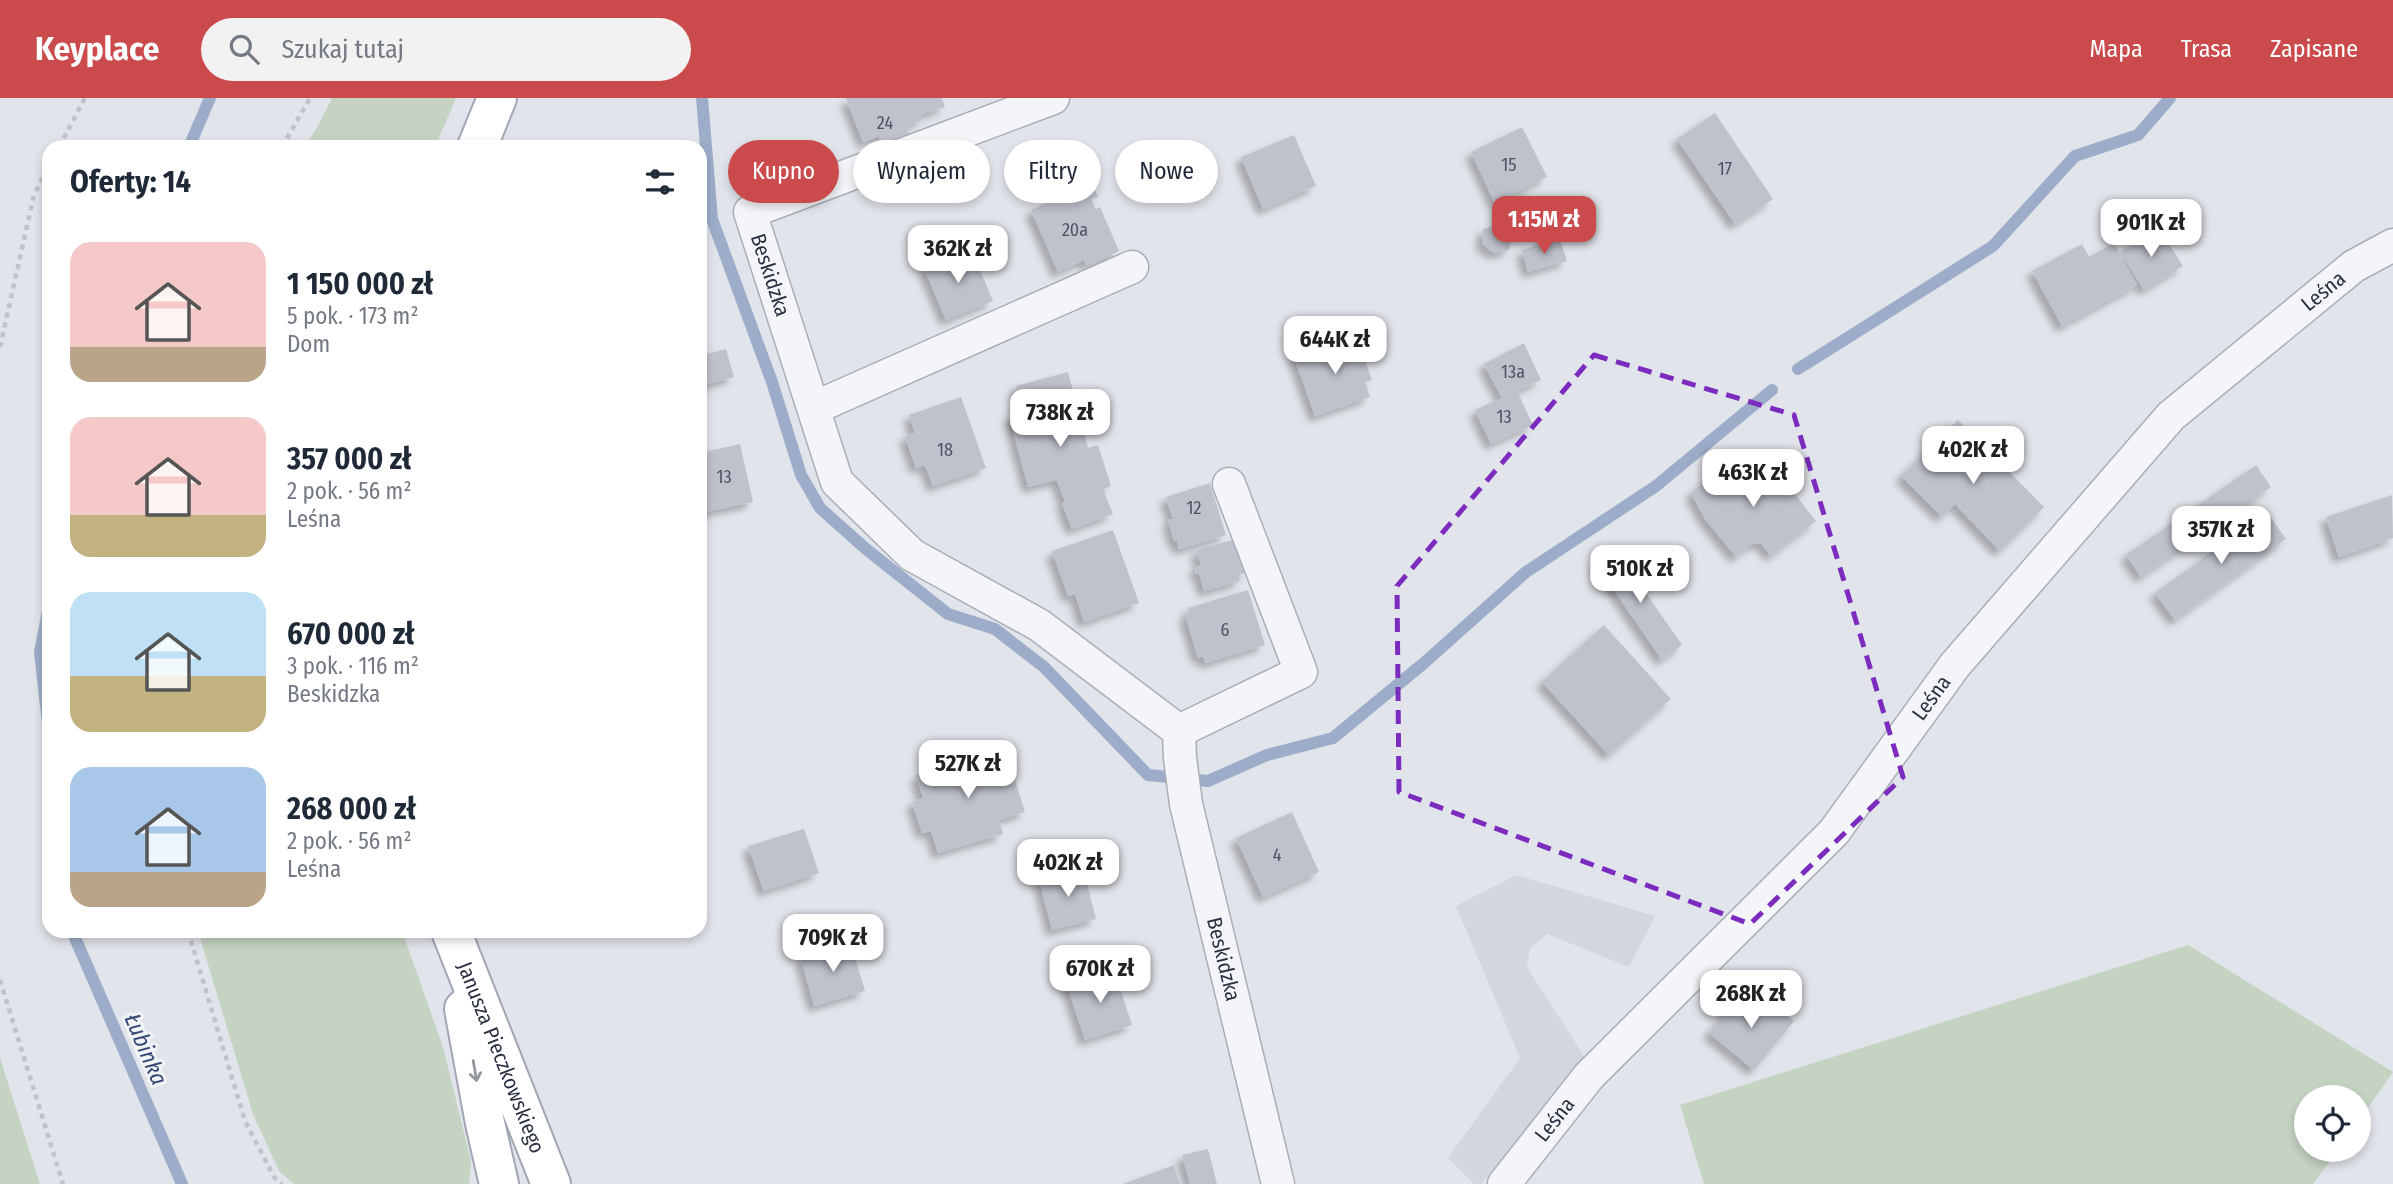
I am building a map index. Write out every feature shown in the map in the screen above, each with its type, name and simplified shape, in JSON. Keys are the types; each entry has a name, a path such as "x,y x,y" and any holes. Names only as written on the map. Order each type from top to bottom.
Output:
{"main road":[{"path":"480,140 497,98"},
{"name":"Janusza Pieczkowskiego","path":"452,938 485,1122 499,1184"},
{"name":"Janusza Pieczkowskiego","path":"454,938 551,1184"}],"street":[{"name":"Beskidzka","path":"1053,98 750,212 838,482 912,555 1040,625 1179,744 1186,804 1278,1184"},
{"name":"Leśna","path":"1504,1184 1589,1076 1835,832 1955,665 2171,416 2354,266 2393,245"},
{"path":"814,408 1132,267"},
{"path":"1179,744 1301,672 1229,484"}],"path":[{"path":"63,140 85,98"},
{"path":"286,140 310,98"},
{"path":"0,347 34,195 42,180"},
{"path":"190,938 245,1121 274,1177 282,1184"},
{"path":"0,980 64,1184"}],"highlighted area":[{"path":"1594,355 1794,415 1903,777 1750,924 1399,792 1397,586"}],"shaded area":[{"path":"1516,875 1655,916 1629,967 1547,934 1530,948 1527,967 1589,1064 1481,1184 1474,1184 1448,1158 1520,1058 1456,906"}],"green space":[{"path":"332,98 456,98 438,140 309,140"},
{"path":"200,938 404,938 443,1047 471,1161 469,1184 294,1184 279,1171 253,1114"},
{"path":"2188,945 2393,1072 2371,1104 2371,1085 2294,1085 2294,1162 2329,1162 2313,1184 1704,1184 1680,1105"},
{"path":"0,1058 40,1184 0,1184"}],"building":[{"path":"846,98 942,98 945,107 920,115 922,120 906,126 909,134 892,140 880,140 879,136 862,140"},
{"path":"1715,113 1773,199 1735,224 1677,139"},
{"path":"1522,127 1547,177 1495,203 1471,152"},
{"path":"1294,135 1316,186 1263,209 1241,157"},
{"path":"1046,203 1093,203 1096,209 1100,207 1119,251 1086,265 1084,260 1058,272 1031,210"},
{"path":"1502,224 1511,232 1509,250 1494,253 1482,244 1483,229"},
{"path":"2159,228 2183,266 2144,290 2120,252"},
{"path":"1560,239 1567,261 1528,272 1522,250"},
{"path":"2114,243 2137,285 2062,326 2032,271 2082,244 2089,257"},
{"path":"971,249 993,301 946,320 924,268"},
{"path":"1356,336 1372,380 1365,382 1370,397 1315,416 1294,357"},
{"path":"1524,343 1541,380 1517,391 1533,425 1491,444 1475,410 1502,398 1484,364"},
{"path":"726,349 734,377 707,384 707,354"},
{"path":"1068,372 1088,448 1098,445 1111,486 1103,489 1113,514 1072,529 1057,480 1028,487 1009,415 1024,411 1016,386"},
{"path":"961,397 986,468 933,486 925,465 916,468 905,436 915,433 909,415"},
{"path":"1958,420 2044,507 2000,551 1955,504 1942,517 1901,476"},
{"path":"740,444 753,502 707,512 707,451"},
{"path":"1747,459 1756,471 1769,461 1816,521 1771,556 1761,543 1752,544 1736,557 1705,519 1691,493 1717,471 1735,495 1739,493 1726,476"},
{"path":"2256,465 2271,487 2141,577 2126,555"},
{"path":"1210,483 1226,535 1179,549 1168,520 1173,519 1166,497"},
{"path":"2392,495 2393,538 2339,557 2326,517"},
{"path":"2267,512 2286,539 2175,620 2155,593"},
{"path":"1113,530 1139,603 1084,622 1075,594 1068,596 1052,551"},
{"path":"1237,539 1246,573 1238,575 1240,581 1204,591 1199,573 1196,574 1195,567 1201,565 1196,550"},
{"path":"1617,551 1682,645 1662,660 1597,565"},
{"path":"1248,590 1265,645 1205,663 1203,656 1198,658 1185,615 1190,614 1188,608"},
{"path":"1604,625 1671,699 1609,755 1542,682"},
{"path":"1005,748 1025,812 999,820 1003,834 938,853 931,831 922,833 912,802 923,798 916,775"},
{"path":"1292,812 1319,872 1263,897 1236,838"},
{"path":"804,829 819,873 764,891 748,846"},
{"path":"1083,868 1096,919 1052,930 1039,879"},
{"path":"850,941 865,991 814,1006 801,958"},
{"path":"1114,970 1132,1025 1085,1040 1067,985"},
{"path":"1742,994 1763,1011 1770,1002 1794,1021 1754,1070 1709,1033"},
{"path":"1208,1149 1217,1184 1190,1184 1182,1155"},
{"path":"1174,1165 1180,1184 1123,1184"}],"waterway":[{"name":"Łubinka","path":"192,140 210,98"},
{"path":"702,98 705,140"},
{"path":"1798,369 1993,246 2075,156 2138,135 2170,98"},
{"path":"707,158 712,219 772,382 801,475 820,508 866,549 948,614 995,629 1044,667 1148,775 1208,781 1267,755 1333,738 1424,663 1526,572 1656,486 1772,390"},
{"name":"Łubinka","path":"42,642 42,670"},
{"name":"Łubinka","path":"75,938 182,1184"}]}
